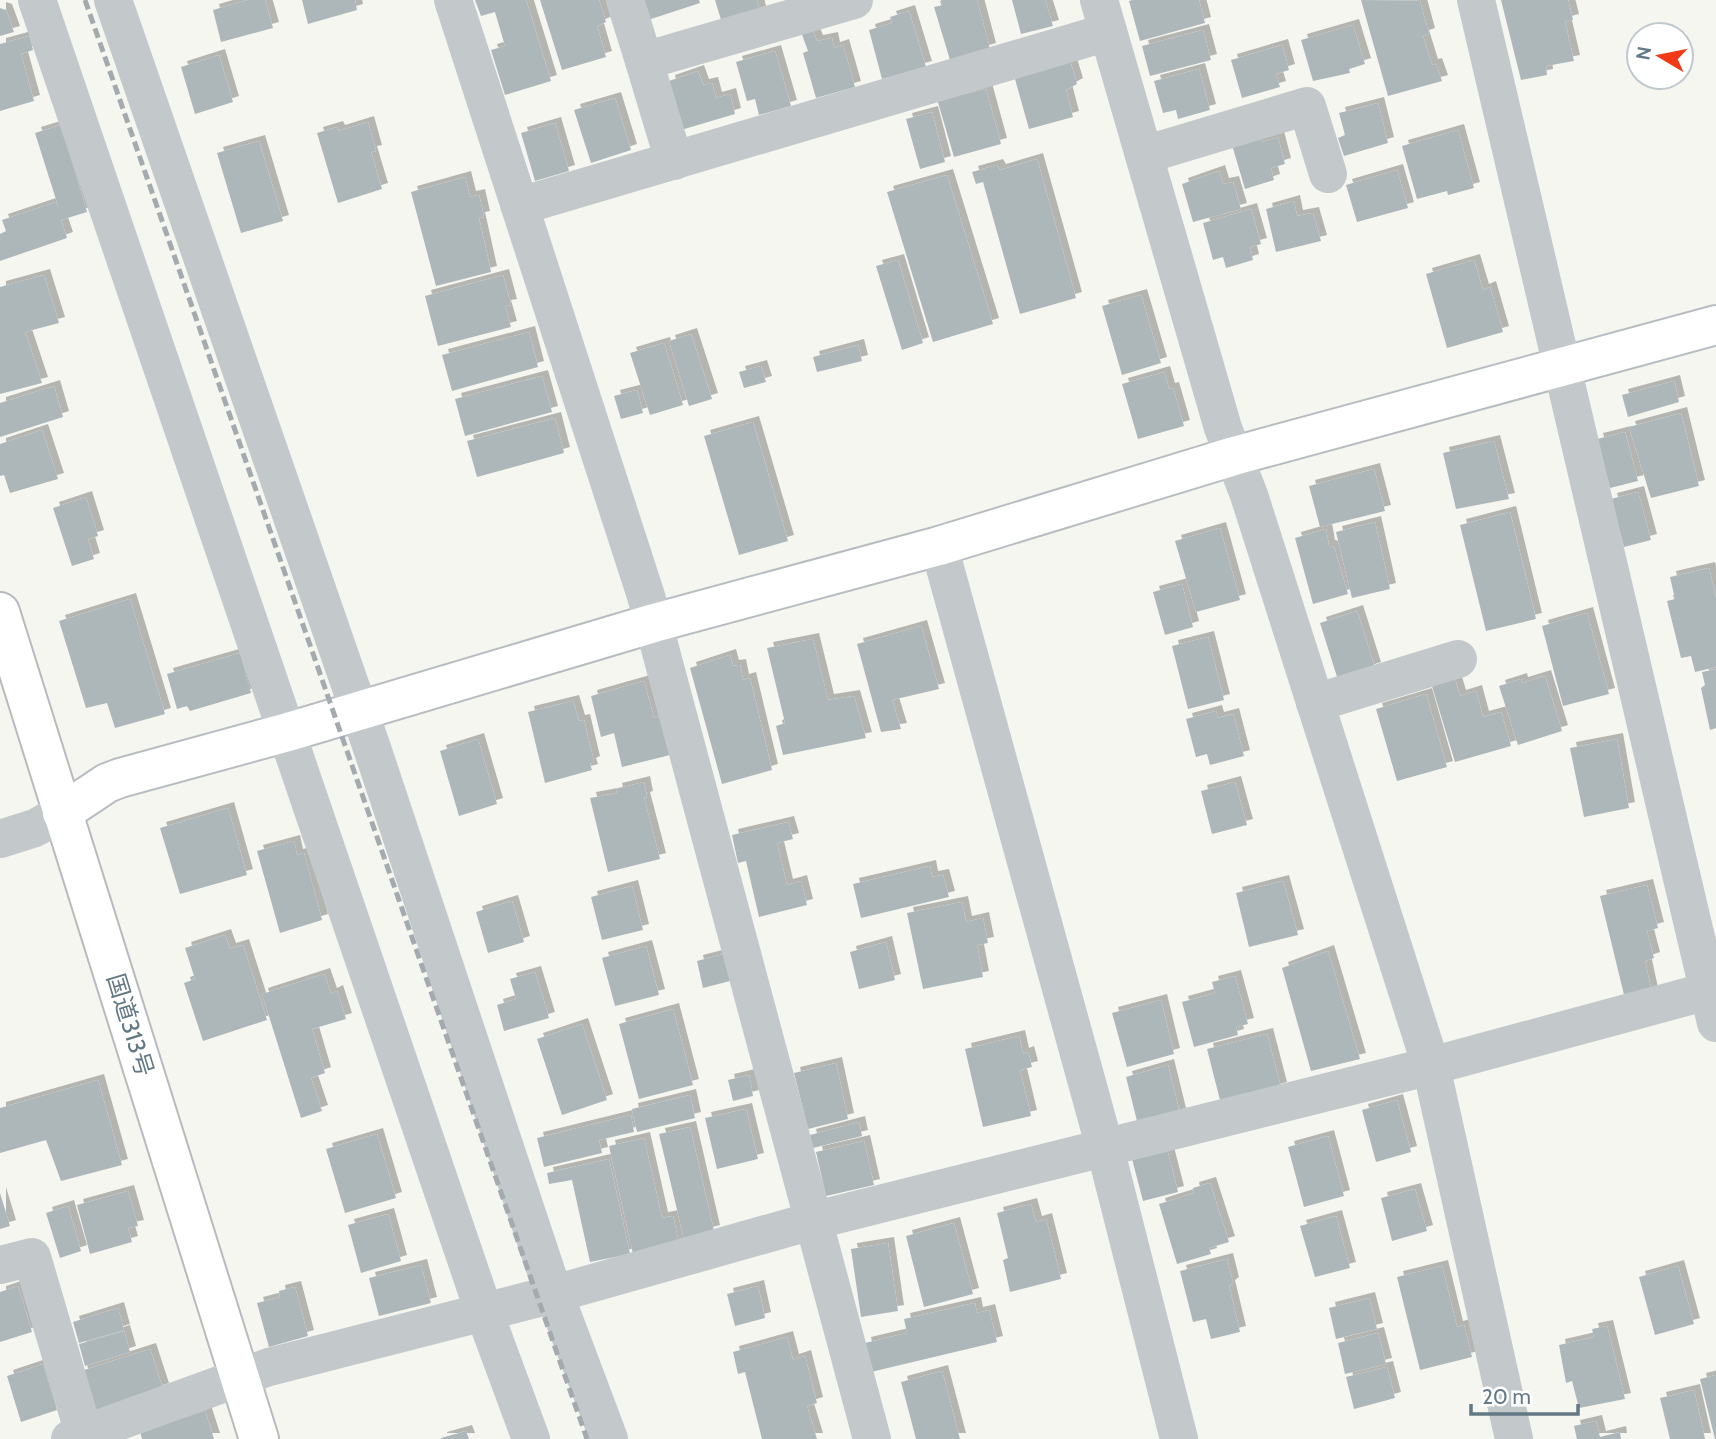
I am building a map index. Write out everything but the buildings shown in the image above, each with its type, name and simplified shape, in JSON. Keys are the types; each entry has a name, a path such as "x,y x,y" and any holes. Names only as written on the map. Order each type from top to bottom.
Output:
{"main road":[{"path":"62,813 107,783 288,732 357,709 654,623 939,546 1234,456 1716,325"},
{"name":"国道313号","path":"0,612 259,1439"}],"street":[{"path":"37,0 484,1312 531,1439"},
{"path":"113,0 371,744 554,1294 608,1439"},
{"path":"453,0 654,623 872,1439"},
{"path":"625,0 674,161"},
{"path":"644,61 854,0"},
{"path":"0,1265 32,1257 77,1437 269,1367 554,1294 812,1222 1431,1066 1712,1007 1476,0"},
{"path":"520,206 674,161 1103,16 1218,412 1249,495 1431,1066 1514,1439"},
{"path":"1144,155 1307,106 1328,174"},
{"path":"939,546 1105,1149 1180,1439"},
{"path":"1315,703 1458,659"},
{"path":"0,839 35,828 62,813"}],"railway":[{"path":"85,0 587,1439"}]}
